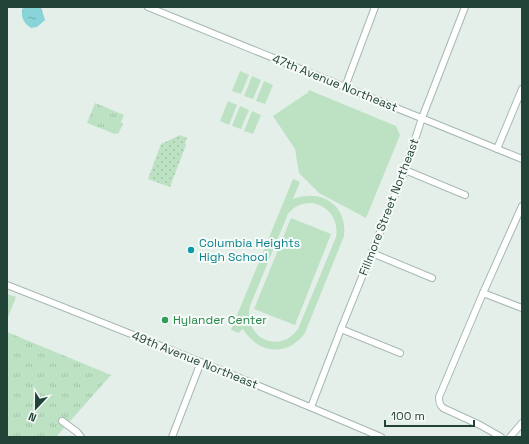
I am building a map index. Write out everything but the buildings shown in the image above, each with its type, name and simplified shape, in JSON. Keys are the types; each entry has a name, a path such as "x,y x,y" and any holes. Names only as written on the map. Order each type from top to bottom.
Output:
{"street":[{"name":"47th Avenue Northeast","path":"148,7 522,159"},
{"path":"346,87 375,7"},
{"name":"Fillmore Street Northeast","path":"311,407 405,170 422,118 465,7"},
{"path":"497,148 522,88"},
{"path":"405,170 464,195"},
{"path":"501,437 475,422 443,408 440,405 439,397 522,206"},
{"path":"372,253 432,278"},
{"name":"49th Avenue Northeast","path":"7,285 201,362 381,437"},
{"path":"483,293 522,308"},
{"path":"341,329 400,353"},
{"path":"172,437 201,362"},
{"path":"62,421 78,432 81,437"},
{"path":"510,437 522,423"}],"green space":[{"path":"240,71 249,75 241,94 232,91"},
{"path":"252,76 261,80 253,99 244,96"},
{"path":"264,81 273,85 265,104 256,101"},
{"path":"309,90 396,126 400,135 366,218 319,193 299,173 295,149 273,116 307,94"},
{"path":"228,101 237,105 229,125 220,121"},
{"path":"95,103 124,115 121,122 123,124 118,134 87,123"},
{"path":"240,106 249,110 241,129 232,126"},
{"path":"252,111 261,115 253,134 244,131"},
{"path":"180,135 187,138 186,145 170,187 148,179 161,144"},
{"path":"293,179 300,182 293,199 303,196 313,196 330,202 337,208 342,216 344,225 344,236 305,333 298,341 290,346 282,349 273,349 265,348 257,344 243,329 239,333 231,330","holes":["312,203 323,207 332,215 336,225 336,237 298,329 290,337 281,341 264,339 257,334 251,326 249,317 250,306 288,214 302,204"]},
{"path":"291,218 331,234 295,325 254,309"},
{"path":"7,294 16,297 7,320"},
{"path":"7,332 111,375 56,437 7,437"}],"water":[{"path":"23,7 41,7 45,20 37,27 31,28 23,19"}],"place":[{"name":"Columbia Heights High School","path":"191,250"},
{"name":"Hylander Center","path":"165,320"}]}
